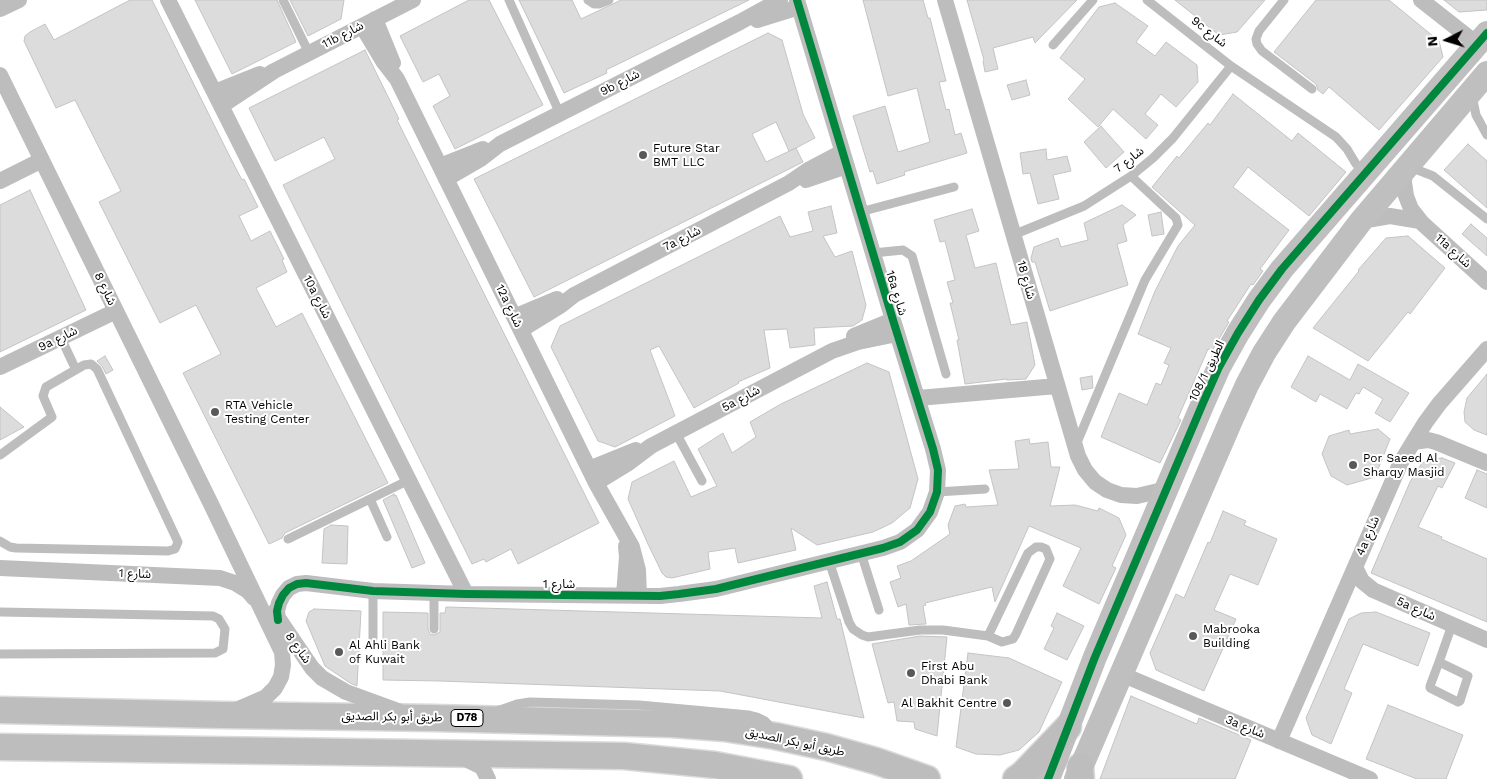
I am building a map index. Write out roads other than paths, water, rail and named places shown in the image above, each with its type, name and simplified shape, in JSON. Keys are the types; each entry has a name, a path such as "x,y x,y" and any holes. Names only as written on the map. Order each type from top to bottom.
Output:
{"main road":[{"name":"طريق أبو بكر الصديق","path":"0,710 672,724 724,728 775,736 876,760 927,779"},
{"path":"1016,779 1068,727"},
{"path":"0,747 624,756 715,765 789,779"}],"street":[{"path":"0,9 18,0"},
{"name":"10a شارع","path":"168,0 466,594"},
{"name":"11b شارع","path":"218,99 252,77 274,71 413,0"},
{"name":"9b شارع","path":"443,173 478,150 500,144 780,0"},
{"name":"شارع 18","path":"945,0 1074,447 1085,470 1095,482 1107,490 1122,495 1137,496 1167,488"},
{"path":"1421,0 1482,38"},
{"name":"9b شارع","path":"740,22 762,18 798,3"},
{"name":"16a شارع","path":"798,3 918,398 938,470 937,492 930,512 917,530 900,542 861,553"},
{"name":"12a شارع","path":"368,22 388,51 397,79 592,476 622,532 632,596"},
{"name":"108/1 الطريق","path":"1048,779 1095,657 1144,540 1219,368 1238,333 1282,269 1482,38"},
{"path":"1079,775 1247,385 1284,322 1361,221 1487,73"},
{"name":"شارع 8","path":"0,75 282,652 283,665 281,677 275,688 266,697 223,715"},
{"name":"7a شارع","path":"517,324 551,302 574,295 789,183 808,170 845,159"},
{"path":"0,181 42,160"},
{"name":"11a شارع","path":"1406,167 1404,182 1406,196 1411,209 1420,221 1487,282"},
{"path":"1361,221 1390,216 1420,221"},
{"name":"9a شارع","path":"0,367 116,311"},
{"name":"5a شارع","path":"592,476 629,452 651,446 832,351 858,334 895,327"},
{"name":"4a شارع","path":"1279,741 1390,484 1413,442 1439,404 1487,348"},
{"path":"918,398 1057,386"},
{"path":"1413,442 1428,440 1436,442 1487,463"},
{"name":"شارع 8","path":"210,502 278,620 312,668 322,678 346,692 416,718"},
{"path":"1121,674 1115,668 1112,651 1140,577 1143,565 1144,540"},
{"name":"شارع 1","path":"278,620 279,603 289,588 297,584 306,583 373,591 466,594 632,596 679,594 707,590 861,553"},
{"name":"5a شارع","path":"1355,567 1362,581 1373,590 1487,640"},
{"name":"شارع 1","path":"0,568 220,578 235,583 248,591 260,605"},
{"name":"3a شارع","path":"1121,674 1370,779"},
{"path":"458,754 482,767 488,779"}],"lane":[{"path":"283,0 309,53"},
{"path":"509,0 560,114"},
{"path":"588,0 594,4 609,0"},
{"path":"1052,45 1094,0"},
{"name":"9c شارع","path":"1147,0 1232,66 1336,138 1344,145 1356,164 1366,173"},
{"path":"1284,0 1259,31 1257,44 1262,51 1312,89"},
{"name":"شارع 7","path":"1013,235 1084,206 1131,176 1173,138 1232,66"},
{"path":"1471,91 1476,116 1487,135"},
{"path":"1406,167 1433,176 1487,219"},
{"path":"1074,447 1145,280 1178,225 1176,218 1131,176"},
{"path":"860,212 954,187"},
{"path":"873,253 903,250 912,256 946,374"},
{"path":"61,338 76,370"},
{"path":"0,455 52,418 43,396 44,391 50,384 88,364 95,366 176,538 178,546 172,551 16,548 0,541"},
{"path":"676,433 702,481"},
{"path":"288,539 409,480"},
{"path":"937,492 985,489"},
{"path":"370,499 386,537"},
{"path":"829,561 849,622 853,629 862,635 928,630 965,632 988,636 1002,642 1008,641 1016,634 1050,559 1046,549 1036,547 1028,554 988,636"},
{"path":"861,553 879,610"},
{"path":"373,591 373,638"},
{"path":"434,593 434,629"},
{"path":"0,612 213,616 220,619 225,629 224,649 215,653 0,654"},
{"path":"1439,662 1468,676 1460,701 1456,702 1430,688 1439,662 1452,625"}],"place":[{"name":"Future Star BMT LLC","path":"643,155"},
{"name":"RTA Vehicle Testing Center","path":"215,412"},
{"name":"Por Saeed Al Sharqy Masjid","path":"1353,465"},
{"name":"Mabrooka Building","path":"1193,636"},
{"name":"Al Ahli Bank of Kuwait","path":"339,652"},
{"name":"First Abu Dhabi Bank","path":"911,673"},
{"name":"Al Bakhit Centre","path":"1007,703"}]}
